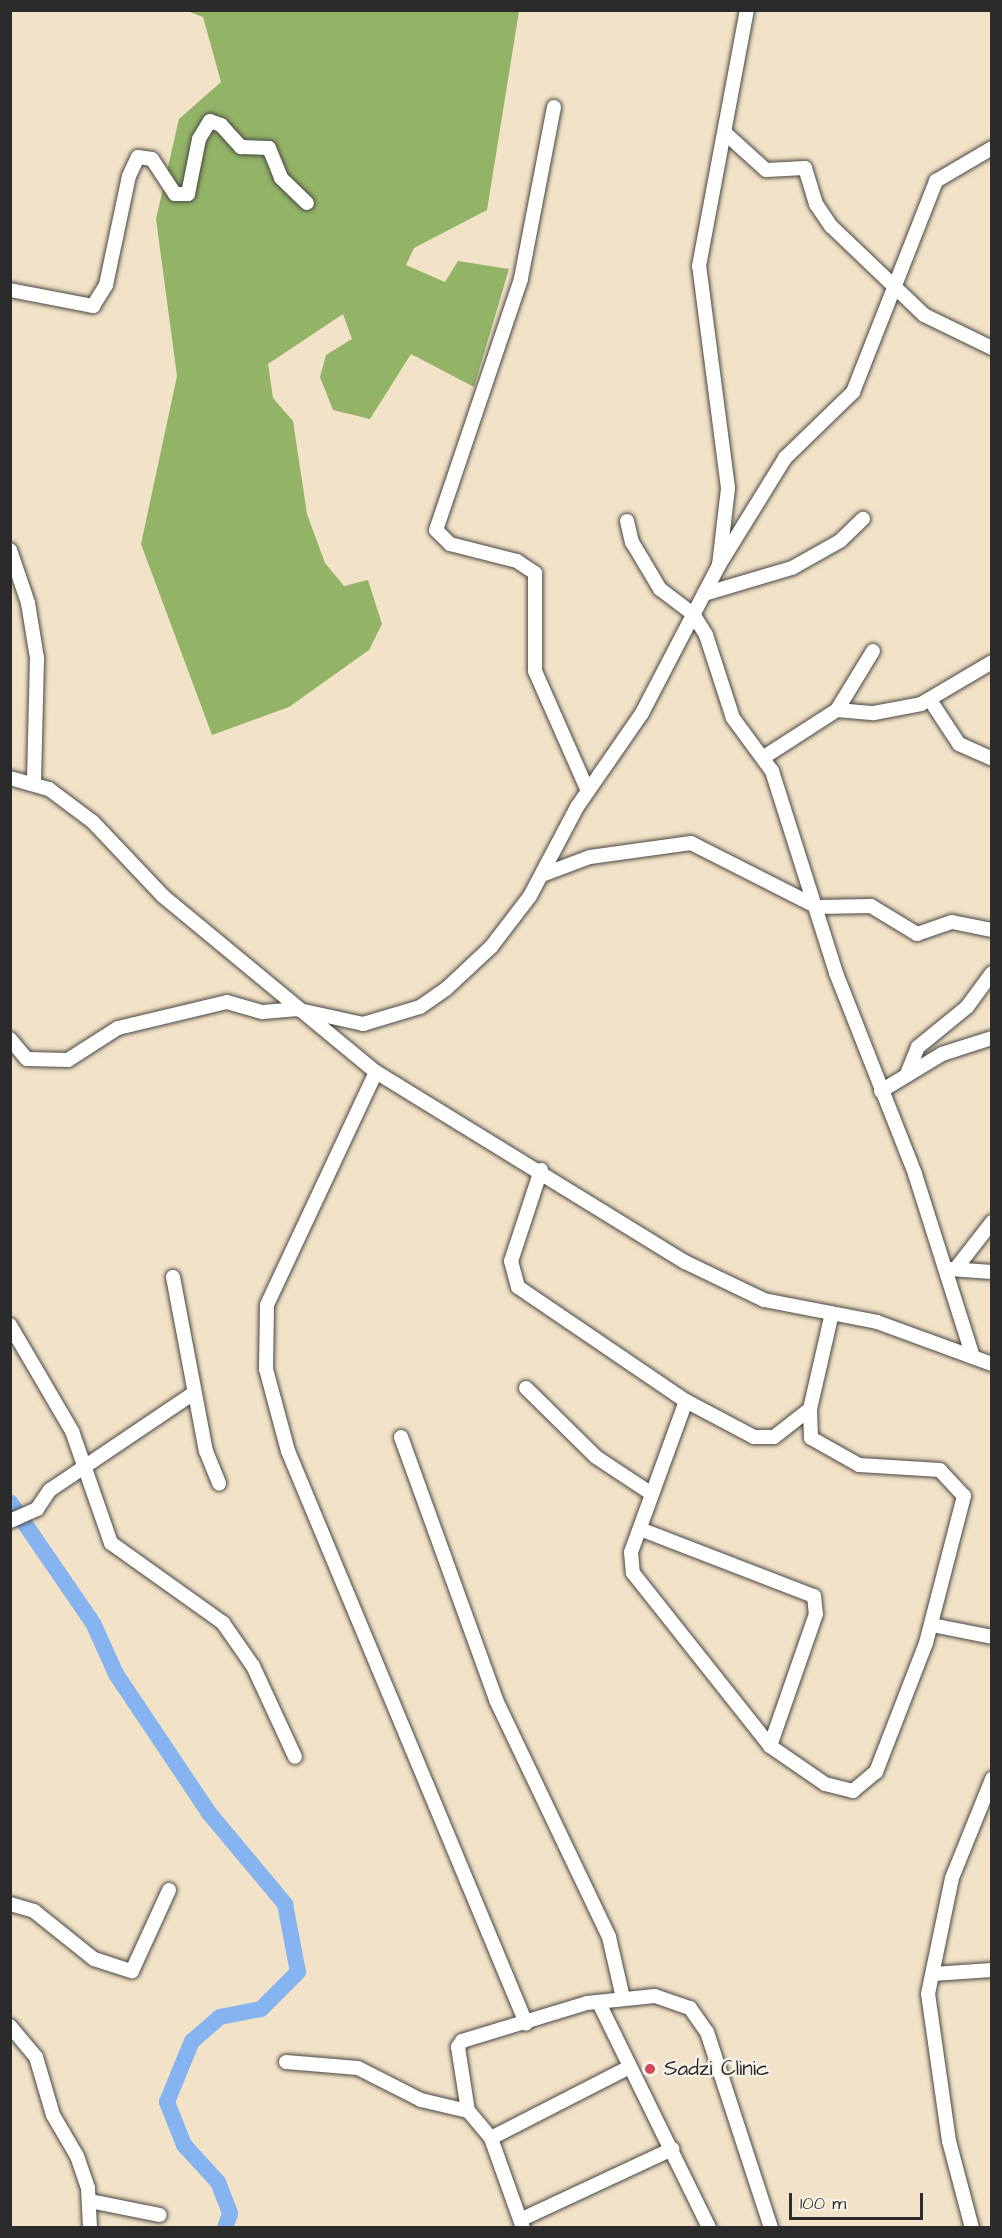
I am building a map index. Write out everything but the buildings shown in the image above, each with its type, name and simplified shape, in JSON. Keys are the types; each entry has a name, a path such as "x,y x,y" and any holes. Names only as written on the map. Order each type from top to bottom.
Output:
{"street":[{"path":"719,565 728,488 699,276 747,10"},
{"path":"554,107 521,279 436,530 450,544 517,561 535,573 535,671 588,791"},
{"path":"10,290 93,306 106,285 132,166 144,154 169,189 188,194 199,139 210,122 221,125 241,147 268,148 281,178 307,203"},
{"path":"725,133 766,170 807,170 828,222 897,285 924,315 992,348"},
{"path":"10,1039 27,1059 68,1060 112,1031 158,1017 227,1002 263,1012 296,1009 363,1024 420,1007 491,947 542,875 588,791 642,713 719,565 785,458 853,392 936,181 992,148"},
{"path":"704,594 792,568 840,541 863,519"},
{"path":"627,520 633,545 666,598 693,614 717,658 733,718 764,758 817,907 836,973 953,1268 973,1357"},
{"path":"10,550 30,612 37,658 34,783"},
{"path":"764,758 837,710 873,651"},
{"path":"837,710 874,713 930,700 992,662"},
{"path":"930,700 958,744 992,759"},
{"path":"10,778 34,783 93,822 163,896 296,1009 376,1072 541,1170 722,1282 764,1300 877,1322 992,1364"},
{"path":"542,875 590,857 692,843 817,907 871,906 916,934 952,922 992,930"},
{"path":"907,1074 918,1047 967,1007 992,973"},
{"path":"881,1091 952,1049 992,1038"},
{"path":"376,1072 267,1305 266,1369 288,1451 526,2022"},
{"path":"541,1170 511,1261 515,1283 686,1401 761,1439 774,1437 810,1409"},
{"path":"953,1268 992,1222"},
{"path":"953,1268 992,1272"},
{"path":"173,1277 194,1393 219,1483"},
{"path":"686,1401 630,1558 633,1573 770,1746 825,1784 853,1791 869,1781 932,1625 963,1508 960,1488 947,1473 931,1467 849,1462 811,1438 810,1409 832,1313"},
{"path":"10,1325 72,1431 82,1473 115,1547 194,1598 235,1637 295,1757"},
{"path":"526,1388 596,1457 652,1494"},
{"path":"12,1521 37,1509 50,1490 82,1473 108,1448 194,1393"},
{"path":"400,1437 496,1700 609,1937 623,1998"},
{"path":"640,1529 814,1596 816,1614 770,1746"},
{"path":"932,1625 992,1636"},
{"path":"972,2228 949,2141 931,2031 933,1974 952,1878 992,1779"},
{"path":"10,1904 34,1911 94,1959 132,1971 169,1890"},
{"path":"933,1974 992,1970"},
{"path":"672,2149 522,2223 491,2138 468,2111 458,2052 462,2041 526,2022 623,1998 667,1999 698,2017 771,2228"},
{"path":"599,2003 628,2068 672,2149 709,2228"},
{"path":"10,2026 41,2067 53,2115 73,2147 90,2201 90,2228"},
{"path":"286,2062 358,2068 421,2100 468,2111"},
{"path":"491,2138 628,2068"},
{"path":"90,2201 160,2215"}],"green space":[{"path":"187,11 519,11 487,210 414,248 406,265 445,282 458,261 509,269 474,387 411,354 370,419 333,410 320,377 326,355 352,339 343,314 268,364 273,398 293,421 307,514 325,563 344,586 368,580 382,624 369,650 289,707 212,735 141,544 177,376 156,219 179,119 221,82 203,17"}],"waterway":[{"path":"10,1502 93,1623 116,1674 209,1813 285,1904 298,1972 261,2009 220,2017 192,2041 167,2102 184,2145 218,2182 230,2214 225,2228"}],"place":[{"name":"Sadzi Clinic","path":"650,2069"}]}
